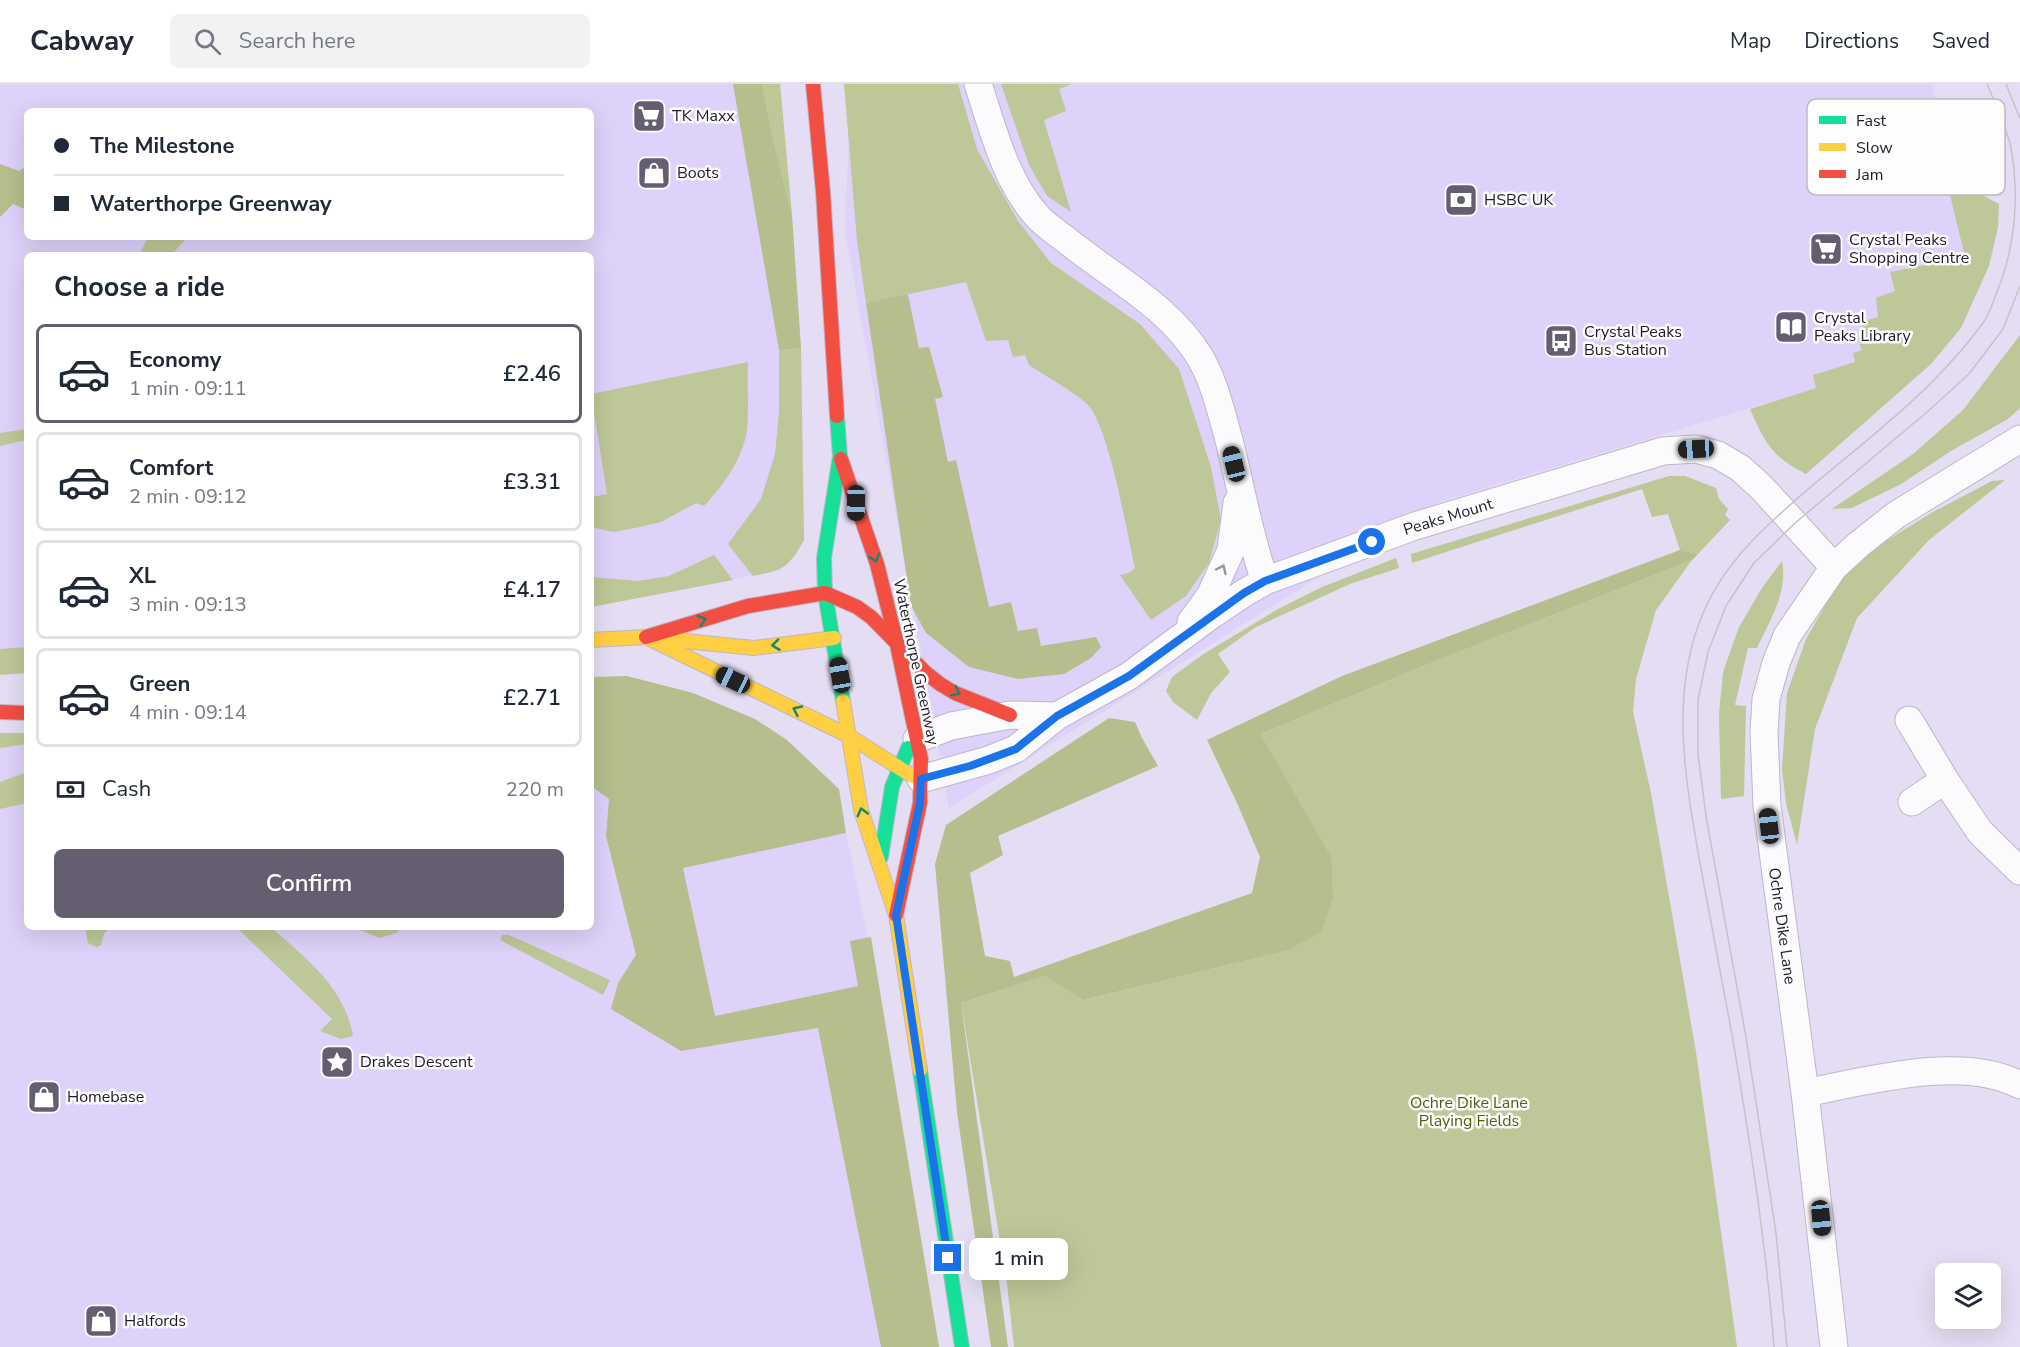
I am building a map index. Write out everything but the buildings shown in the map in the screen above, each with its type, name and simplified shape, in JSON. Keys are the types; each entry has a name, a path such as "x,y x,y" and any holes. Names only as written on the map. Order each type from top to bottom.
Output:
{"street":[{"name":"Waterthorpe Greenway","path":"813,84 824,192 840,456 824,558 825,593 842,630 849,736 861,810 896,915 962,1347"},
{"path":"978,84 1007,167 1017,188 1038,217 1093,262 1146,298 1183,334 1200,358 1216,394 1240,484 1248,528 1265,581"},
{"name":"Ochre Dike Lane","path":"1834,1347 1805,1093 1767,806 1764,732 1766,699 1786,636 1834,567 1857,545 1896,515 2018,446"},
{"name":"Peaks Mount","path":"921,779 970,766 1016,749 1057,716 1129,676 1181,637 1265,581 1415,526 1663,451 1696,449 1718,455 1740,468 1761,487 1834,567"},
{"name":"Waterthorpe Greenway","path":"840,456 876,558 921,759 920,803 896,915"},
{"path":"1181,637 1210,596 1231,550 1240,484"},
{"path":"856,503 856,546"},
{"path":"594,640 646,637 754,648 842,630 857,607 856,592"},
{"path":"646,637 748,606 825,593 857,607 871,617 940,684 1010,715"},
{"path":"646,637 849,736 921,779"},
{"path":"0,712 24,710"},
{"path":"880,868 886,813 897,766 916,739 951,726 1010,715 1057,716"},
{"path":"1909,720 1944,780 1980,832 2020,872"},
{"path":"1912,802 1944,780"},
{"path":"1805,1093 1892,1077 1947,1071 1980,1072 2018,1080"}],"shaded area":[{"path":"0,84 780,84 801,348 804,540 795,556 781,570 594,606 594,252 24,252 24,673 0,675"},
{"path":"851,84 1932,84 1936,99 1807,99 1807,195 1950,195 1965,257 1890,272 1895,291 1865,335 1862,350 1856,362 1813,375 1816,388 1439,502 949,808 845,230"},
{"path":"594,687 676,1035 817,1008 887,1347 0,1347 0,745 24,743 24,930 594,930"},
{"path":"846,833 877,982 714,1016 683,867"}],"green space":[{"path":"733,84 762,84 792,215 801,348 779,350"},
{"path":"762,84 780,84 792,215 773,140"},
{"path":"844,84 958,84 977,149 1018,221 1051,263 1140,324 1179,369 1211,467 1221,520 1209,563 1186,596 1151,620 1120,575 1129,573 1135,568 1110,456 1103,434 1087,404 1029,365 1025,355 1013,357 1008,340 986,341 966,282 866,303 857,241"},
{"path":"1001,84 1072,84 1059,89 1066,111 1044,120 1071,212 1047,196 1029,165"},
{"path":"0,164 19,171 24,168 24,209 13,204 0,217"},
{"path":"1950,195 1982,195 1999,204 1998,227 1989,266 1961,328 1931,364 1806,474 1777,455 1765,440 1750,409 1816,388 1813,375 1855,362 1853,353 1862,350 1857,338 1865,335 1861,322 1878,317 1876,298 1895,291 1890,272 1965,257"},
{"path":"146,240 185,240 174,252 140,252"},
{"path":"907,294 919,348 929,347 943,397 935,399 948,462 956,460 989,607 1011,602 1018,631 1037,628 1041,646 1096,637 1101,647 1091,658 1064,674 1018,679 969,667 926,633 911,606 866,303"},
{"path":"2020,335 2020,408 2008,419 1951,451 1901,484 1852,508 1832,509 1913,454 1963,410"},
{"path":"801,348 804,540 794,557 784,566 772,572 753,576 728,544 761,499 775,454 779,413 779,350"},
{"path":"748,362 748,421 742,450 732,470 704,506 696,503 661,522 640,527 614,532 594,528 594,496 607,494 594,413 594,393"},
{"path":"24,429 24,441 0,446 0,433"},
{"path":"1669,476 1685,476 1716,488 1719,499 1728,509 1725,515 1730,520 1698,554 1680,550 1668,514 1652,517 1642,489 1412,563 1411,554"},
{"path":"2005,480 1929,540 1857,618 1815,729 1797,845 1786,803 1782,769 1787,693 1806,639 1838,583 1870,551 1933,512 1992,481"},
{"path":"1680,550 1698,554 1692,560 1416,669 1261,734 1331,856 1333,898 1321,932 1286,951 1084,1000 1045,976 961,1003 1008,1347 991,1347 957,1112 935,864 946,825 1109,718 1135,722 1158,766 998,836 1003,855 970,873 985,956 1010,961 1014,977 1252,893 1260,857 1207,740 1342,676"},
{"path":"714,555 733,580 594,606 594,577 638,581 669,576"},
{"path":"1396,558 1399,568 1350,584 1256,627 1218,654 1230,672 1211,693 1197,720 1173,702 1166,691 1172,677 1202,655 1278,609 1322,587"},
{"name":"Ochre Dike Lane Playing Fields","path":"1692,560 1656,610 1636,679 1633,712 1651,793 1696,1052 1737,1347 1014,1347 1007,1284 961,1003 1045,976 1085,1000 1286,951 1331,856 1261,734 1416,669"},
{"path":"1782,561 1782,584 1777,606 1757,648 1748,648 1735,705 1746,706 1744,796 1721,799 1719,714 1723,672 1739,627 1762,588"},
{"path":"24,647 24,673 0,675 0,649"},
{"path":"627,676 693,693 755,719 787,740 839,789 846,833 683,868 715,1016 858,986 850,941 871,937 939,1347 881,1347 818,1028 681,1051 611,1009 618,983 636,955 606,836 609,799 594,788 594,677"},
{"path":"0,733 24,733 24,744 0,748"},
{"path":"24,773 24,804 0,809 0,782"},
{"path":"86,930 107,930 101,945 97,947 88,943"},
{"path":"239,930 274,930 298,951 333,988 348,1018 353,1036 341,1039 320,1031 332,1019"},
{"path":"360,930 399,930 397,933 379,938"},
{"path":"502,935 509,935 610,980 603,995 500,940"}],"tram line":[{"path":"1987,84 1993,99"},
{"path":"2006,84 2020,119"},
{"path":"1774,1347 1767,1270 1751,1155 1686,776 1683,709 1686,676 1693,643 1704,611 1737,558 1781,513 1926,388 1967,344 1985,320 2003,276 2014,220 2015,181 2010,143 2005,129"},
{"path":"1787,1347 1776,1233 1746,1037 1706,816 1698,754 1698,700 1708,652 1726,606 1754,563 1794,524 1969,374 2003,329 2020,286"}],"traffic: fast":[{"path":"837,416 840,456 824,558 825,593 843,701"},
{"path":"881,857 892,787 908,748"},
{"path":"920,1070 962,1347"}],"traffic: slow":[{"path":"646,637 849,736 909,774 921,779"},
{"path":"594,640 646,637 754,648 834,638"},
{"path":"843,701 861,810 896,915 920,1070"}],"traffic: jam":[{"path":"813,84 823,192 837,416"},
{"path":"841,459 877,564 896,640 921,759 920,803 896,915"},
{"path":"646,637 748,606 825,593 857,607 871,617 925,672 940,684 955,693 1010,715"},
{"path":"0,712 24,713"}],"place":[{"name":"TK Maxx","path":"649,116"},
{"name":"Boots","path":"654,173"},
{"name":"HSBC UK","path":"1461,200"},
{"name":"Crystal Peaks Shopping Centre","path":"1826,249"},
{"name":"Crystal Peaks Library","path":"1791,327"},
{"name":"Crystal Peaks Bus Station","path":"1561,341"},
{"name":"Drakes Descent","path":"337,1062"},
{"name":"Homebase","path":"44,1097"},
{"name":"Halfords","path":"101,1321"}],"route":[{"path":"948,1258 896,915 920,803 921,779 989,760 1016,749 1057,716 1129,676 1244,593 1265,581 1372,542"}]}
